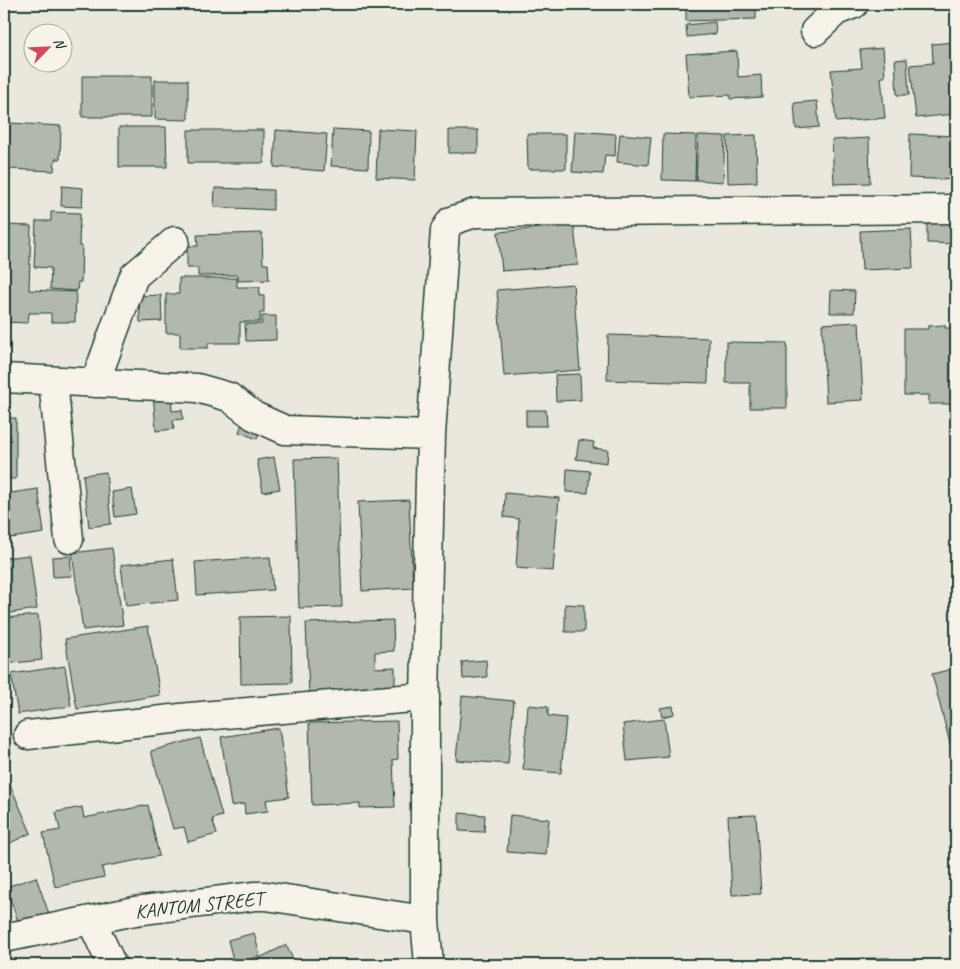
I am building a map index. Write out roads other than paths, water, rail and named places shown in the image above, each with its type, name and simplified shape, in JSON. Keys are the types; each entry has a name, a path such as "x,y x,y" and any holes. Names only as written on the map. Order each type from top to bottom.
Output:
{"street":[{"path":"816,31 836,11 854,4"},
{"path":"430,965 424,920 425,698 431,435 445,230 451,222 474,213 956,209"},
{"path":"95,383 134,276 175,241"},
{"path":"4,378 196,388 229,397 254,416 285,430 431,435"},
{"path":"53,381 69,539"},
{"path":"28,735 190,718 425,698"},
{"name":"KANTOM STREET","path":"4,938 135,911 266,896 424,920"},
{"path":"91,920 112,965"}]}
